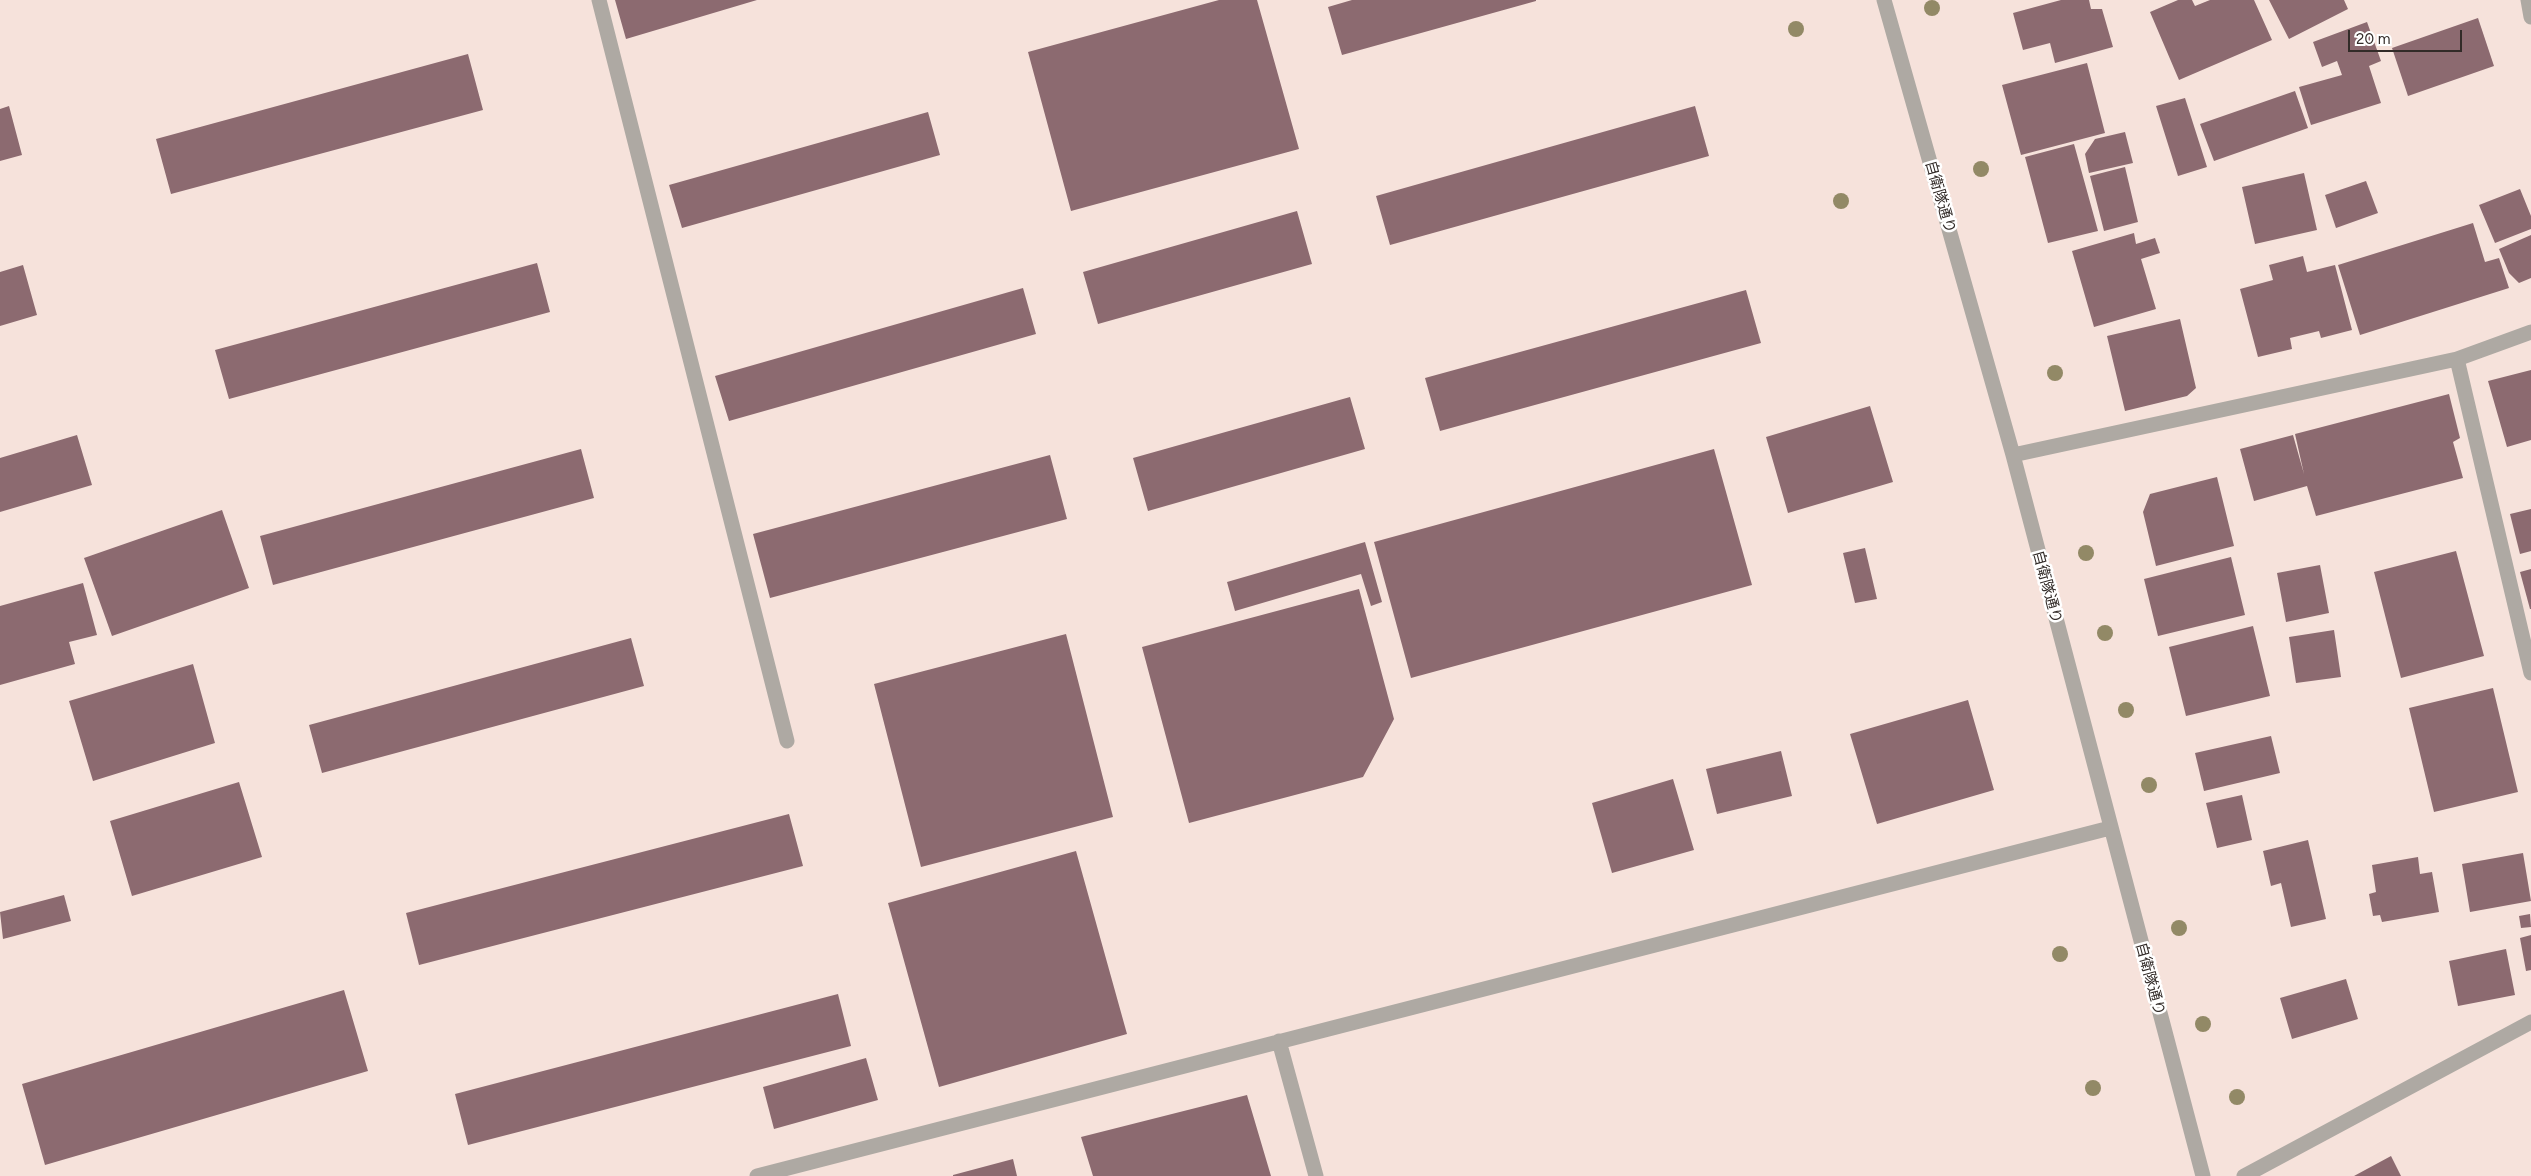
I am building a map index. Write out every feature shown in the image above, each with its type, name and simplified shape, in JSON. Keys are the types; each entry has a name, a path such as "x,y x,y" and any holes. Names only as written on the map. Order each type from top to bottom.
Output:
{"street":[{"path":"599,0 787,741"},
{"name":"自衛隊通り","path":"1884,0 2013,455 2203,1176"},
{"path":"2528,0 2531,17"},
{"path":"2013,455 2457,358 2531,332"},
{"path":"2457,358 2531,673"},
{"path":"757,1176 2110,828"},
{"path":"2244,1176 2399,1090 2531,1022"},
{"path":"1279,1041 1316,1176"}],"building":[{"path":"615,0 757,0 626,39"},
{"path":"1219,0 1257,0 1299,149 1071,211 1028,52"},
{"path":"1352,0 1536,1 1342,55 1328,7"},
{"path":"2061,0 2089,0 2091,9 2102,9 2113,47 2055,63 2050,43 2023,50 2013,13"},
{"path":"2178,0 2192,0 2195,6 2210,0 2254,0 2272,40 2179,80 2150,12"},
{"path":"2269,0 2344,0 2348,9 2289,39"},
{"path":"2478,18 2494,66 2408,96 2392,48"},
{"path":"2367,22 2381,61 2369,66 2381,103 2311,125 2299,87 2342,75 2337,61 2322,67 2313,42"},
{"path":"468,54 483,110 171,194 156,139"},
{"path":"2087,63 2105,133 2021,155 2002,85"},
{"path":"2295,91 2308,128 2214,161 2200,124"},
{"path":"2185,98 2207,167 2178,176 2156,106"},
{"path":"9,106 22,155 0,161 0,109"},
{"path":"1695,106 1709,156 1390,245 1376,196"},
{"path":"928,112 940,155 682,228 669,185"},
{"path":"2125,132 2133,163 2089,173 2085,154 2095,139"},
{"path":"2074,144 2098,231 2048,243 2025,157"},
{"path":"2125,167 2138,222 2104,231 2090,176"},
{"path":"2304,173 2317,230 2255,244 2242,187"},
{"path":"2366,181 2378,213 2336,228 2325,195"},
{"path":"2520,189 2531,216 2531,229 2495,243 2479,205"},
{"path":"1297,211 1312,264 1098,324 1083,272"},
{"path":"2473,223 2485,262 2499,258 2509,288 2360,335 2338,265"},
{"path":"2134,233 2136,244 2155,238 2160,253 2141,259 2156,309 2094,327 2072,251"},
{"path":"2531,235 2531,278 2519,283 2509,273 2499,249"},
{"path":"2303,256 2307,272 2335,265 2352,330 2321,338 2319,331 2290,338 2292,349 2258,357 2240,289 2273,280 2269,265"},
{"path":"537,263 550,312 229,399 215,350"},
{"path":"23,265 37,315 0,326 0,272"},
{"path":"1023,288 1036,334 729,421 715,376"},
{"path":"1746,290 1761,343 1440,431 1425,378"},
{"path":"2180,319 2196,388 2187,396 2125,411 2107,336"},
{"path":"2531,370 2531,440 2507,447 2488,381"},
{"path":"2449,394 2460,438 2453,442 2463,478 2316,516 2307,486 2254,501 2240,449 2293,435 2304,474 2295,434"},
{"path":"1350,397 1365,449 1148,511 1133,458"},
{"path":"1870,406 1893,482 1788,513 1766,437"},
{"path":"77,435 92,485 0,512 0,458"},
{"path":"581,449 594,498 273,585 260,536"},
{"path":"1714,449 1752,585 1411,678 1374,542"},
{"path":"1050,455 1067,519 770,598 753,534"},
{"path":"2217,477 2234,546 2156,566 2143,512 2150,494"},
{"path":"2531,509 2531,551 2520,554 2510,514"},
{"path":"222,510 249,588 112,636 84,558"},
{"path":"1365,542 1382,602 1371,606 1361,574 1235,611 1227,582"},
{"path":"1865,548 1877,599 1855,603 1843,553"},
{"path":"2456,551 2484,656 2401,678 2374,572"},
{"path":"2231,557 2245,615 2158,636 2144,579"},
{"path":"2320,565 2329,613 2286,622 2277,573"},
{"path":"2531,569 2531,609 2530,609 2520,572"},
{"path":"83,583 97,635 69,642 75,664 0,685 0,606"},
{"path":"1359,589 1394,719 1363,777 1189,823 1142,647"},
{"path":"2253,626 2270,696 2186,716 2169,647"},
{"path":"2334,630 2341,677 2296,683 2289,637"},
{"path":"1066,634 1113,817 921,867 874,684"},
{"path":"631,638 644,686 322,773 309,725"},
{"path":"193,664 215,743 93,781 69,701"},
{"path":"2493,688 2518,792 2434,812 2409,708"},
{"path":"1968,700 1994,790 1877,824 1850,734"},
{"path":"2271,736 2280,773 2204,791 2195,753"},
{"path":"1781,751 1792,796 1717,814 1706,769"},
{"path":"1673,779 1694,850 1612,873 1592,803"},
{"path":"239,782 262,857 132,896 110,821"},
{"path":"2242,795 2252,840 2217,848 2206,803"},
{"path":"789,814 803,866 419,965 406,913"},
{"path":"2308,840 2326,919 2291,927 2281,883 2271,886 2263,851"},
{"path":"1076,851 1127,1034 939,1087 888,903"},
{"path":"2523,853 2531,901 2470,912 2462,864"},
{"path":"2418,857 2420,874 2432,872 2439,912 2382,922 2380,915 2373,916 2369,894 2376,892 2372,865"},
{"path":"64,895 71,921 3,939 0,912"},
{"path":"2530,914 2531,927 2521,928 2519,916"},
{"path":"2531,935 2531,970 2526,971 2520,938"},
{"path":"2506,949 2515,995 2458,1006 2449,961"},
{"path":"2346,979 2358,1019 2292,1039 2280,998"},
{"path":"344,990 368,1071 45,1165 22,1084"},
{"path":"838,994 851,1046 468,1145 455,1094"},
{"path":"866,1058 878,1100 774,1129 763,1087"},
{"path":"1247,1095 1271,1176 1093,1176 1081,1137"},
{"path":"2391,1156 2401,1176 2354,1176"},
{"path":"1013,1159 1017,1176 953,1176 953,1175"}]}
